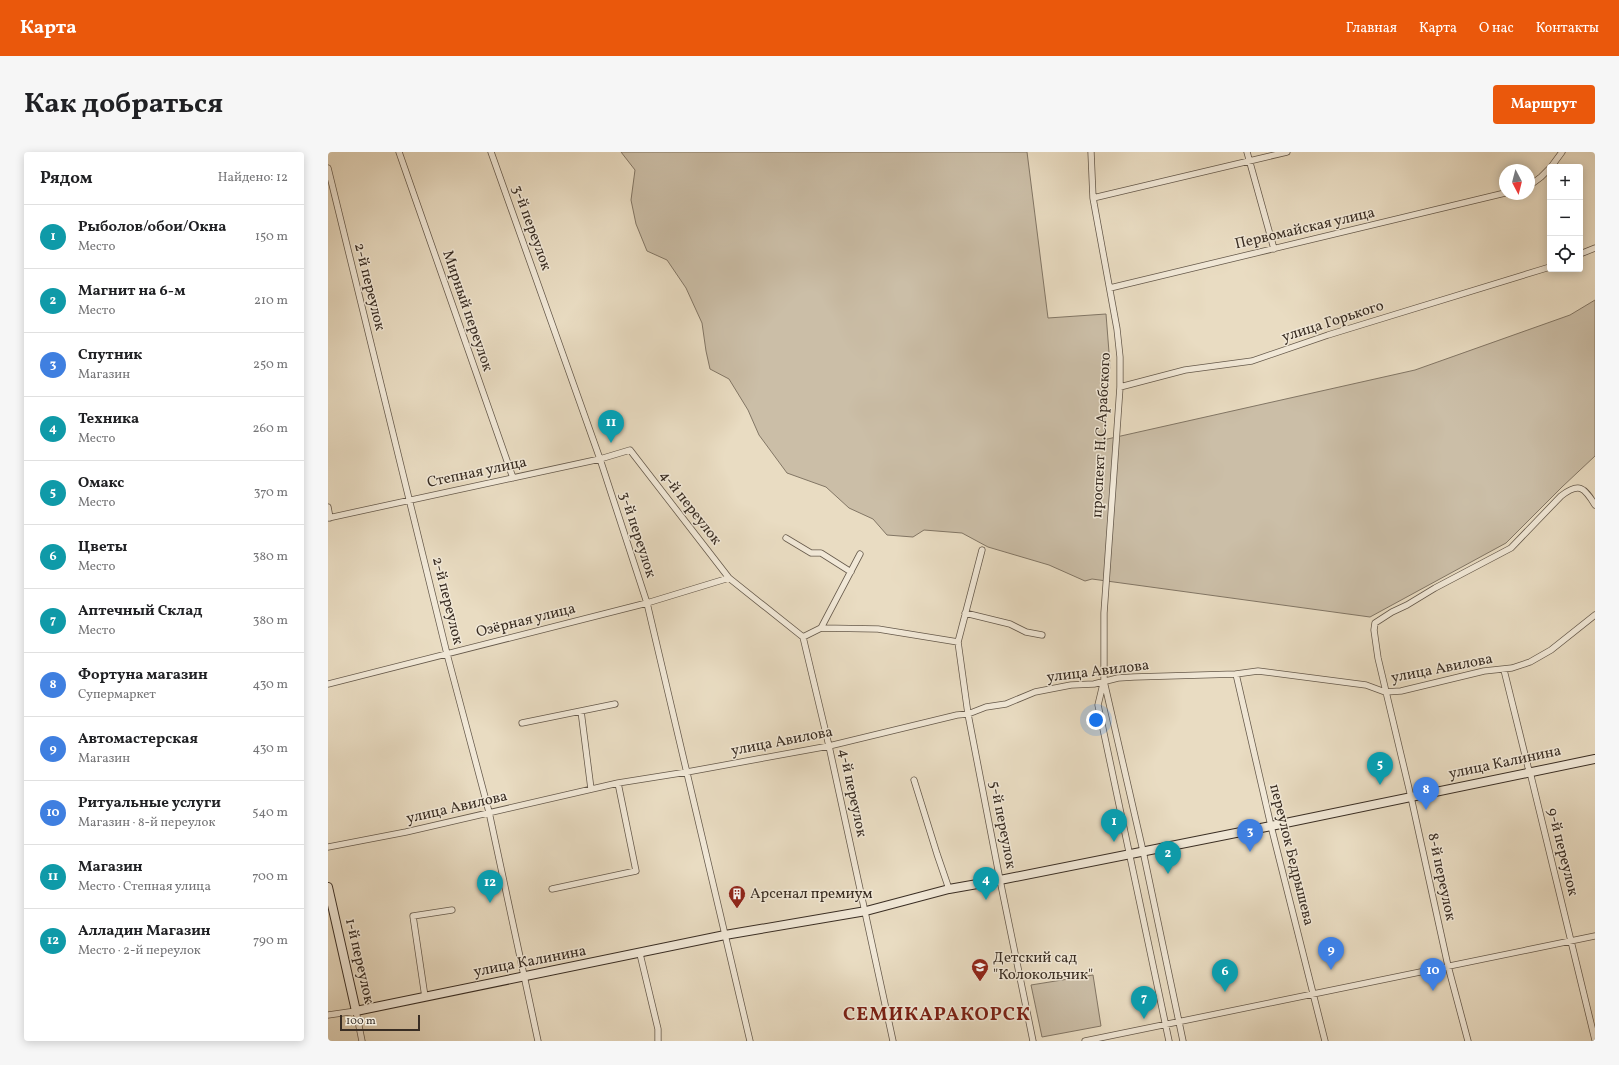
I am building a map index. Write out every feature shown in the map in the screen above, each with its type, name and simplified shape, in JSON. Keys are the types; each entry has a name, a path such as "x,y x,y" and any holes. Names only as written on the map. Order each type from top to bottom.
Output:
{"main road":[{"name":"улица Калинина","path":"356,1010 640,954 725,935 866,911 949,889 1271,826 1595,759"},
{"name":"1-й переулок","path":"328,887 356,1010"}],"street":[{"name":"Мирный переулок","path":"399,152 513,478"},
{"name":"3-й переулок","path":"491,152 600,459 647,603 750,1041"},
{"name":"проспект Н.С.Арабского","path":"1091,152 1093,198 1110,288 1120,357 1120,386 1104,613 1104,681"},
{"path":"1247,152 1274,249"},
{"path":"1093,198 1287,152"},
{"path":"1552,164 1562,152"},
{"name":"2-й переулок","path":"328,168 447,654 489,812 538,1041"},
{"path":"1535,182 1547,170"},
{"name":"Первомайская улица","path":"1110,288 1499,195"},
{"path":"1583,253 1595,248"},
{"name":"улица Горького","path":"1120,386 1186,370 1252,361 1328,335 1547,268"},
{"name":"Степная улица","path":"329,518 600,459 630,450"},
{"name":"4-й переулок","path":"630,450 729,578 803,637 866,911 893,1041"},
{"name":"8-й переулок","path":"1468,1041 1448,966 1411,797 1385,692 1377,651 1374,630 1375,623 1435,588 1511,548 1561,496 1570,489 1576,487 1582,488 1589,495 1595,505"},
{"path":"328,507 329,518"},
{"path":"786,538 811,553 822,553 851,572"},
{"name":"5-й переулок","path":"982,550 958,642 968,714 1033,1041"},
{"path":"821,628 860,554"},
{"name":"Озёрная улица","path":"328,684 647,603 729,578"},
{"path":"966,613 1010,624 1026,632 1042,635"},
{"name":"улица Авилова","path":"328,847 406,832 618,783 829,746 957,715 968,714 986,707 1006,704 1035,692 1071,685 1094,684 1104,681 1134,677 1258,672 1289,674 1366,685 1385,692 1401,691 1484,671 1504,670 1530,662 1551,650 1595,615"},
{"path":"803,637 821,628 878,629 958,642"},
{"name":"9-й переулок","path":"1504,670 1595,1040"},
{"name":"переулок Бедрышева","path":"1236,674 1271,826 1325,1041"},
{"path":"1104,681 1143,851 1183,1041"},
{"path":"1104,681 1098,705 1169,1041"},
{"path":"522,723 615,704"},
{"path":"581,711 591,789"},
{"path":"914,780 934,847 949,889"},
{"path":"552,889 636,871 618,783"},
{"path":"425,997 413,916 452,910"},
{"path":"1085,1041 1595,936"},
{"path":"640,954 658,1029 658,1041"},
{"name":"улица Калинина","path":"328,1015 356,1010"},
{"name":"1-й переулок","path":"356,1010 362,1041"}],"shaded area":[{"path":"621,152 1027,152 1048,318 1106,314 1110,365 1103,440 1415,370 1570,315 1595,300 1595,456 1506,543 1370,617 1092,579 1085,581 1049,565 988,547 962,533 924,530 913,537 887,535 873,519 849,508 826,487 787,473 759,435 748,410 729,379 710,369 702,323 686,288 667,260 647,251 636,224 631,200 635,170"},
{"path":"1093,975 1101,1026 1042,1037 1031,985"}],"place":[{"name":"Магазин","path":"611,443"},
{"name":"Омакс","path":"1380,785"},
{"name":"Фортуна магазин","path":"1426,810"},
{"name":"Рыболов/обои/Окна","path":"1114,842"},
{"name":"Спутник","path":"1250,852"},
{"name":"Магнит на 6-м","path":"1168,874"},
{"name":"Техника","path":"986,900"},
{"name":"Алладин Магазин","path":"490,903"},
{"name":"Арсенал премиум","path":"737,909"},
{"name":"Автомастерская","path":"1331,970"},
{"name":"Детский сад \"Колокольчик\"","path":"980,982"},
{"name":"Ритуальные услуги","path":"1433,991"},
{"name":"Цветы","path":"1225,992"},
{"name":"Аптечный Склад","path":"1144,1019"}],"district":[{"name":"СЕМИКАРАКОРСК","path":"937,1015"}]}
